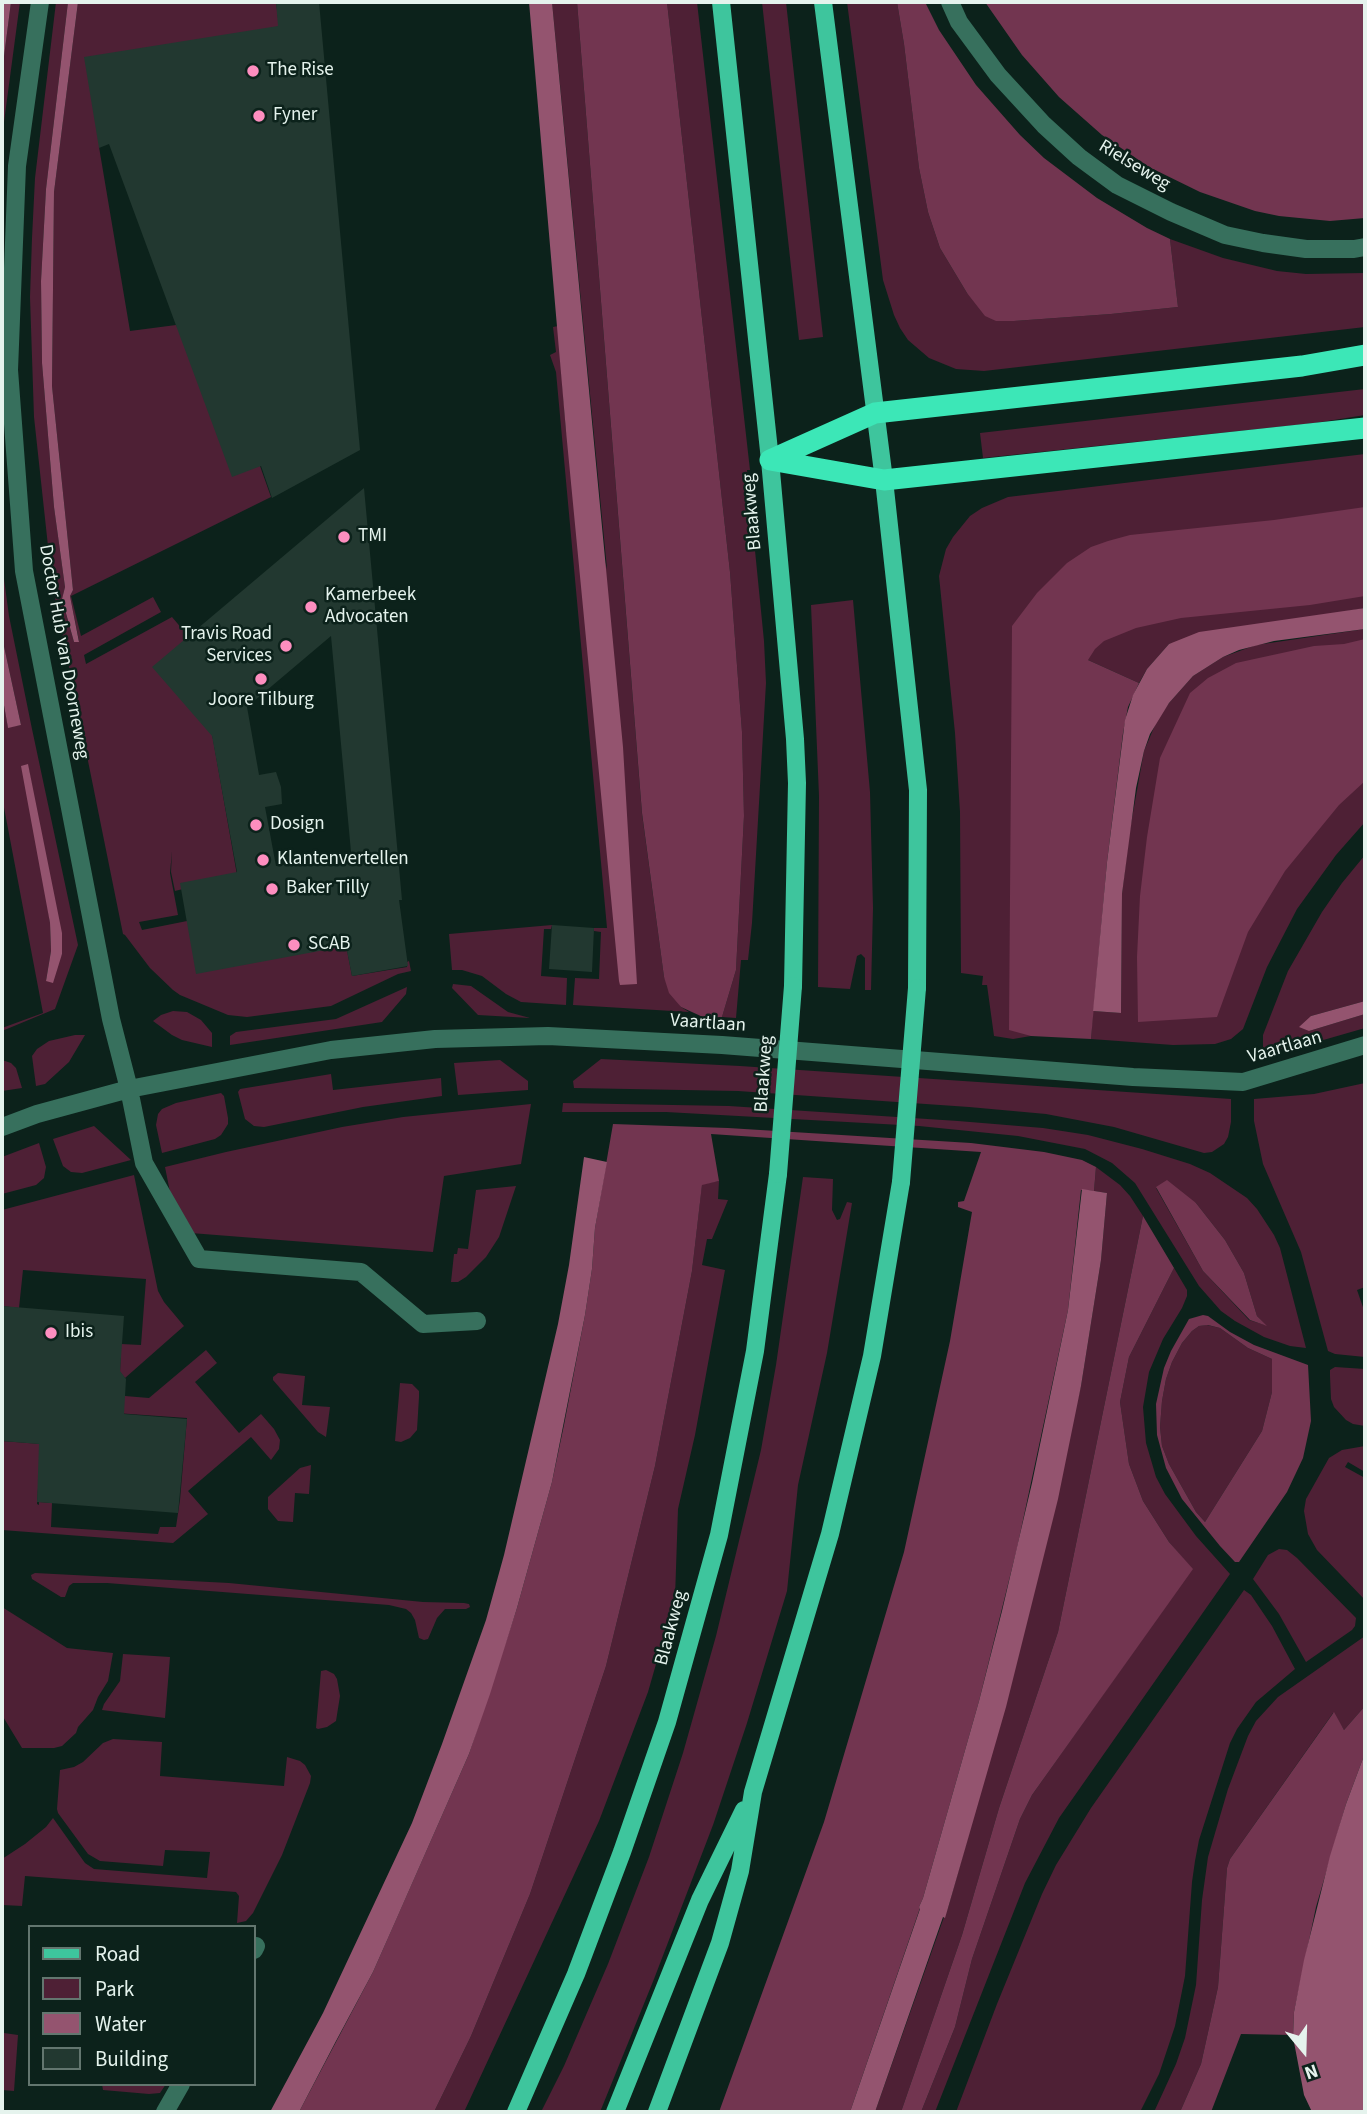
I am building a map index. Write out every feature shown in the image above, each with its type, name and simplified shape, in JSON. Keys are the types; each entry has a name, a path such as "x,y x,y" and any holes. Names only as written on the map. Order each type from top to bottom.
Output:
{"highway":[{"path":"770,460 875,413 1302,366 1365,355"},
{"path":"770,460 884,481 1365,428"}],"main road":[{"name":"Blaakweg","path":"516,2112 576,1974 622,1852 675,1696 719,1535 755,1351 778,1174 793,986 797,783 795,739 770,460 721,2"},
{"path":"657,2112 720,1944 740,1871 753,1792 830,1534 872,1356 901,1182 918,988 918,790 884,481 823,2"},
{"path":"615,2112 700,1900 753,1792"}],"street":[{"name":"Doctor Hub van Doorneweg","path":"40,2 17,166 9,370 24,571 111,1019 144,1163 199,1259 361,1272 423,1324 477,1321"},
{"name":"Rielseweg","path":"950,2 959,22 998,75 1044,125 1079,157 1117,185 1225,235 1306,249 1365,247"},
{"name":"Vaartlaan","path":"129,1089 331,1051 448,1039 548,1036 722,1045 1133,1077 1243,1082 1365,1045"},
{"path":"2,1127 37,1114 129,1089"},
{"path":"165,2112 179,2086"}],"green space":[{"path":"11,2 20,2 2,137 2,72"},
{"path":"56,2 68,2 46,189 41,281 42,363 54,507 65,587 62,600 74,642 79,641 70,596 73,590 52,386 54,192 78,2 276,2 279,26 99,147 130,331 176,325 260,466 271,497 71,596 81,636 153,597 161,612 84,655 86,664 172,617 189,637 211,728 237,875 175,891 171,872 172,851 170,873 178,915 139,922 142,930 187,921 346,945 352,976 407,967 409,961 411,971 398,974 331,1006 247,1017 228,1015 173,990 150,968 123,934 52,583 34,417 30,297 35,178"},
{"path":"552,2 577,2 642,814 664,977 681,1007 689,1012 573,1005 575,978 599,979 601,932 594,931 594,928 607,928 556,372 550,355 556,352 553,327 558,326 566,431 607,569"},
{"path":"667,2 697,2 750,470 747,470 764,641 766,683 752,923 748,960 741,960 736,1018 722,1017 736,970 744,816 742,732 730,572"},
{"path":"762,2 786,2 823,337 799,340"},
{"path":"847,2 897,2 919,168 928,212 940,248 967,293 1014,321 1178,307 1170,239 1223,258 1277,271 1306,274 1365,273 1365,327 984,371 956,369 929,358 908,340 900,328 883,280"},
{"path":"1365,389 1365,415 1315,423 983,458 980,433"},
{"path":"1365,454 1365,608 1169,644 1147,669 1139,683 1088,660 1031,1036 1013,1039 994,1036 987,985 982,985 983,976 961,973 960,812 939,576 946,549 953,537 970,516 1008,497"},
{"path":"2,564 9,616 78,945 55,1009 2,1031 2,1028 43,1013 2,797 2,694 8,727 21,725 2,637","holes":["28,765 62,954 46,981 51,951 50,923"]},
{"path":"853,600 870,792 873,908 871,990 865,990 865,958 861,954 857,956 850,989 818,987 819,796 811,605"},
{"path":"1365,629 1365,822 1336,855 1297,909 1267,967 1243,1029 1231,1039 1215,1044 1173,1045 1091,1039 1093,1011 1121,1013 1122,894 1129,835 1144,751 1158,718 1193,676 1223,657 1256,645"},
{"path":"1365,855 1365,1001 1311,1016 1309,1031 1365,1014 1365,1028 1313,1043 1266,1052 1263,1035 1288,971 1322,912"},
{"path":"552,925 551,929 544,929 541,976 567,978 566,1005 521,1002 482,976 452,970 449,934"},
{"path":"453,984 471,986 508,1012 530,1018 478,1015 452,988"},
{"path":"407,987 406,994 382,1022 230,1045 230,1036 236,1032 336,1019"},
{"path":"173,1011 187,1012 201,1020 212,1033 212,1047 182,1040 153,1021"},
{"path":"85,1035 69,1062 45,1084 36,1086 32,1056 37,1049 49,1041"},
{"path":"601,1059 1231,1099 1231,1122 1224,1144 1212,1152 1204,1153 1114,1127 1046,1114 738,1091 574,1088 573,1081"},
{"path":"2,1060 16,1068 22,1088 2,1091"},
{"path":"500,1060 528,1081 528,1090 458,1095 454,1063"},
{"path":"331,1074 333,1090 441,1078 442,1096 363,1107 264,1127 254,1126 245,1119 238,1092 240,1089"},
{"path":"1365,1083 1365,1287 1357,1290 1365,1313 1365,1357 1328,1351 1301,1252 1263,1164 1254,1121 1254,1099 1314,1094"},
{"path":"221,1093 224,1096 228,1124 221,1135 162,1153 156,1125 162,1109 176,1103"},
{"path":"563,1103 729,1106 1043,1128 1088,1135 1190,1164 1210,1173 1247,1198 1274,1235 1280,1248 1306,1348 1290,1346 1264,1337 1221,1311 1199,1286 1135,1183 1112,1163 1085,1149 1018,1136 919,1126 666,1112 562,1112","holes":["1156,1188 1196,1203 1225,1240 1244,1273 1257,1316 1265,1325 1249,1320 1203,1271"]},
{"path":"531,1104 521,1164 444,1176 433,1252 178,1232 165,1167 342,1127 403,1117"},
{"path":"94,1126 131,1160 82,1173 71,1172 63,1166 53,1139"},
{"path":"39,1143 46,1167 44,1178 36,1185 2,1194 2,1157"},
{"path":"1096,1167 1120,1185 1143,1216 1058,1632 999,1808 962,1935 901,2112 875,2112 948,1908 974,1815 1081,1386 1101,1260 1107,1193 1094,1191"},
{"path":"134,1175 158,1291 184,1326 125,1378 120,1372 121,1344 141,1345 146,1279 23,1270 19,1308 2,1306 2,1210"},
{"path":"803,1177 833,1179 832,1210 837,1220 840,1219 847,1202 852,1203 827,1353 798,1485 787,1591 713,1825 600,2112 541,2112 608,1964 649,1857 683,1753 716,1636 761,1450"},
{"path":"719,1181 718,1199 728,1200 712,1239 707,1239 702,1265 725,1270 695,1435 678,1509 675,1598 648,1692 599,1821 464,2112 434,2112 471,2036 530,1894 606,1666 655,1466 692,1271 702,1184"},
{"path":"516,1186 499,1237 486,1257 466,1277 458,1282 451,1282 454,1254 457,1254 458,1248 468,1249 476,1190"},
{"path":"1174,1268 1187,1290 1187,1296 1163,1339 1149,1372 1143,1407 1146,1443 1156,1477 1165,1494 1196,1536 1230,1574 1059,1818 1025,1883 935,2112 921,2112 955,2027 972,1959 1020,1819 1032,1795 1192,1569 1169,1542 1143,1501 1129,1464 1120,1402 1129,1357"},
{"path":"1207,1325 1220,1328 1248,1348 1272,1359 1272,1392 1262,1431 1205,1522 1196,1512 1169,1464 1162,1446 1160,1427 1166,1379 1172,1362 1192,1331"},
{"path":"206,1350 217,1363 195,1382 239,1433 261,1414 280,1440 279,1449 271,1460 251,1437 188,1491 208,1514 173,1543 2,1530 2,1441 41,1444 37,1504 52,1503 51,1527 158,1534 160,1527 176,1527 187,1418 116,1413 125,1396 149,1398"},
{"path":"1335,1367 1365,1369 1365,1426 1346,1420 1334,1407 1331,1399 1330,1370"},
{"path":"278,1373 305,1376 302,1405 330,1407 326,1437 318,1432 273,1380"},
{"path":"400,1383 412,1384 419,1391 417,1430 410,1438 401,1442 395,1441"},
{"path":"1365,1446 1365,1472 1348,1462 1345,1467 1365,1478 1365,1600 1317,1550 1308,1534 1304,1511 1306,1499 1329,1458 1342,1450"},
{"path":"311,1465 309,1494 295,1493 293,1522 278,1521 268,1509 268,1497 300,1468"},
{"path":"1279,1549 1287,1550 1297,1558 1356,1618 1352,1630 1306,1662 1279,1614 1253,1579 1268,1555"},
{"path":"35,1573 229,1583 423,1602 464,1603 470,1607 445,1609 437,1618 428,1639 424,1640 419,1638 411,1613 389,1605 107,1583 73,1583 65,1597 61,1597 32,1579 31,1575"},
{"path":"1244,1590 1251,1595 1272,1626 1295,1669 1256,1702 1230,1743 1199,1840 1192,1882 1185,1976 1175,2026 1159,2074 1140,2112 956,2112 997,2004 1056,1865 1091,1808"},
{"path":"2,1607 67,1648 113,1653 108,1681 93,1710 76,1733 62,1746 22,1748 2,1715"},
{"path":"1365,1636 1365,1706 1344,1730 1333,1713 1230,1859 1227,1868 1218,1987 1201,2064 1180,2112 1154,2112 1185,2038 1196,1985 1208,1857 1228,1789 1248,1736 1256,1721 1278,1697"},
{"path":"123,1654 170,1657 165,1718 102,1710 120,1681"},
{"path":"326,1670 337,1679 340,1696 336,1721 318,1729 321,1671"},
{"path":"113,1739 162,1742 160,1776 284,1786 287,1757 305,1765 311,1776 310,1783 282,1855 253,1913 246,1921 237,1923 239,1896 236,1892 25,1876 22,1906 3,1905 2,1919 2,1859 25,1844 53,1818 85,1863 94,1869 207,1878 210,1852 165,1850 163,1866 100,1861 88,1854 58,1813 60,1770 83,1762 103,1743"},
{"path":"4,2033 18,2035 14,2091 2,2090"},
{"path":"102,2086 165,2086 160,2093 149,2094 103,2090"}],"shaded area":[{"path":"577,2 667,2 730,572 742,732 744,816 736,970 722,1017 705,1018 681,1007 669,993 664,977 642,813"},
{"path":"897,2 925,2 939,30 976,85 1044,158 1097,198 1170,239 1178,307 1014,321 996,321 985,316 967,293 940,248 928,212 919,168"},
{"path":"985,2 1365,2 1365,218 1330,221 1255,211 1200,192 1149,167 1102,135 1059,97 1022,55"},
{"path":"1365,507 1365,596 1310,605 1181,618 1136,628 1104,641 1095,649 1088,660 1139,683 1128,707 1123,733 1107,862 1091,1039 1031,1036 1009,1030 1012,626 1037,593 1067,563 1091,547 1108,541 1130,535 1274,520"},
{"path":"1365,639 1365,781 1339,805 1285,871 1248,932 1217,1017 1138,1022 1137,957 1147,837 1160,758 1190,693 1208,678 1236,663 1314,646"},
{"path":"613,1124 728,1128 971,1143 1044,1152 1082,1160 1096,1167 1094,1191 1081,1190 1068,1310 1017,1548 979,1701 920,1908 850,2112 719,2112 824,1822 904,1552 950,1341 972,1212 958,1207 958,1202 964,1201 981,1152 711,1134 719,1181 702,1185 692,1271 655,1466 606,1666 530,1894 471,2036 434,2112 299,2112 373,1972 469,1754 517,1608 552,1482 564,1425 585,1315 595,1228"},
{"path":"1167,1180 1196,1203 1225,1240 1244,1273 1257,1316 1267,1326 1250,1320 1203,1271 1156,1187"},
{"path":"1143,1216 1174,1268 1129,1357 1120,1402 1129,1464 1143,1501 1169,1542 1193,1569 1032,1795 1020,1819 972,1959 955,2027 921,2112 901,2112 962,1935 999,1808 1058,1632"},
{"path":"1208,1316 1254,1345 1308,1365 1311,1421 1303,1458 1287,1492 1239,1562 1235,1562 1220,1546 1182,1499 1166,1468 1157,1435 1156,1404 1164,1368 1189,1319","holes":["1199,1326 1220,1328 1248,1348 1272,1359 1272,1392 1262,1431 1205,1522 1196,1512 1162,1446 1162,1401 1166,1379 1182,1343"]},
{"path":"1365,1706 1365,1753 1346,1804 1316,1907 1294,2012 1293,2037 1241,2034 1211,2112 1180,2112 1201,2064 1218,1987 1227,1868 1230,1859 1334,1712 1344,1730"}],"water":[{"path":"2,2 11,2 2,72"},
{"path":"68,2 78,2 54,192 52,386 73,590 70,596 79,642 74,642 62,599 65,587 54,507 42,363 41,281 46,189"},
{"path":"529,2 552,2 623,747 637,984 620,985 619,981 566,431"},
{"path":"1365,608 1365,629 1274,641 1239,650 1193,676 1169,703 1150,734 1136,788 1122,894 1121,1013 1093,1011 1107,862 1125,720 1133,695 1147,669 1169,644 1199,632"},
{"path":"2,637 21,725 8,728 2,694"},
{"path":"28,764 62,933 62,954 53,983 46,981 51,951 50,923 21,766"},
{"path":"1365,1001 1365,1014 1309,1031 1299,1027 1311,1016"},
{"path":"584,1157 607,1162 595,1228 585,1315 552,1482 490,1694 469,1754 373,1972 299,2112 270,2112 323,2013 412,1823 486,1620 504,1555 558,1324"},
{"path":"1082,1189 1107,1193 1101,1260 1081,1386 1058,1499 1006,1707 945,1918 943,1917 875,2112 850,2112 920,1909 1002,1611 1068,1310"},
{"path":"1365,1753 1365,2112 1312,2112 1304,2095 1293,2037 1294,2012 1330,1856"}],"building":[{"path":"276,2 319,2 360,450 272,498 261,466 232,477 109,144 99,148 84,57 278,26"},
{"path":"364,488 402,900 399,900 408,966 352,976 346,946 196,974 180,883 237,872 212,736 152,667","holes":["331,636 351,852 276,866 265,807 282,804 281,787 276,772 259,775 247,707"]},
{"path":"552,925 594,928 592,972 549,969"},
{"path":"2,1306 124,1316 120,1371 126,1379 124,1414 187,1419 178,1513 37,1502 39,1444 2,1441"}],"place":[{"name":"The Rise","path":"253,71"},
{"name":"Fyner","path":"259,116"},
{"name":"TMI","path":"344,537"},
{"name":"Kamerbeek Advocaten","path":"311,607"},
{"name":"Travis Road Services","path":"286,646"},
{"name":"Joore Tilburg","path":"261,679"},
{"name":"Dosign","path":"256,825"},
{"name":"Klantenvertellen","path":"263,860"},
{"name":"Baker Tilly","path":"272,889"},
{"name":"SCAB","path":"294,945"},
{"name":"Ibis","path":"51,1333"}]}
